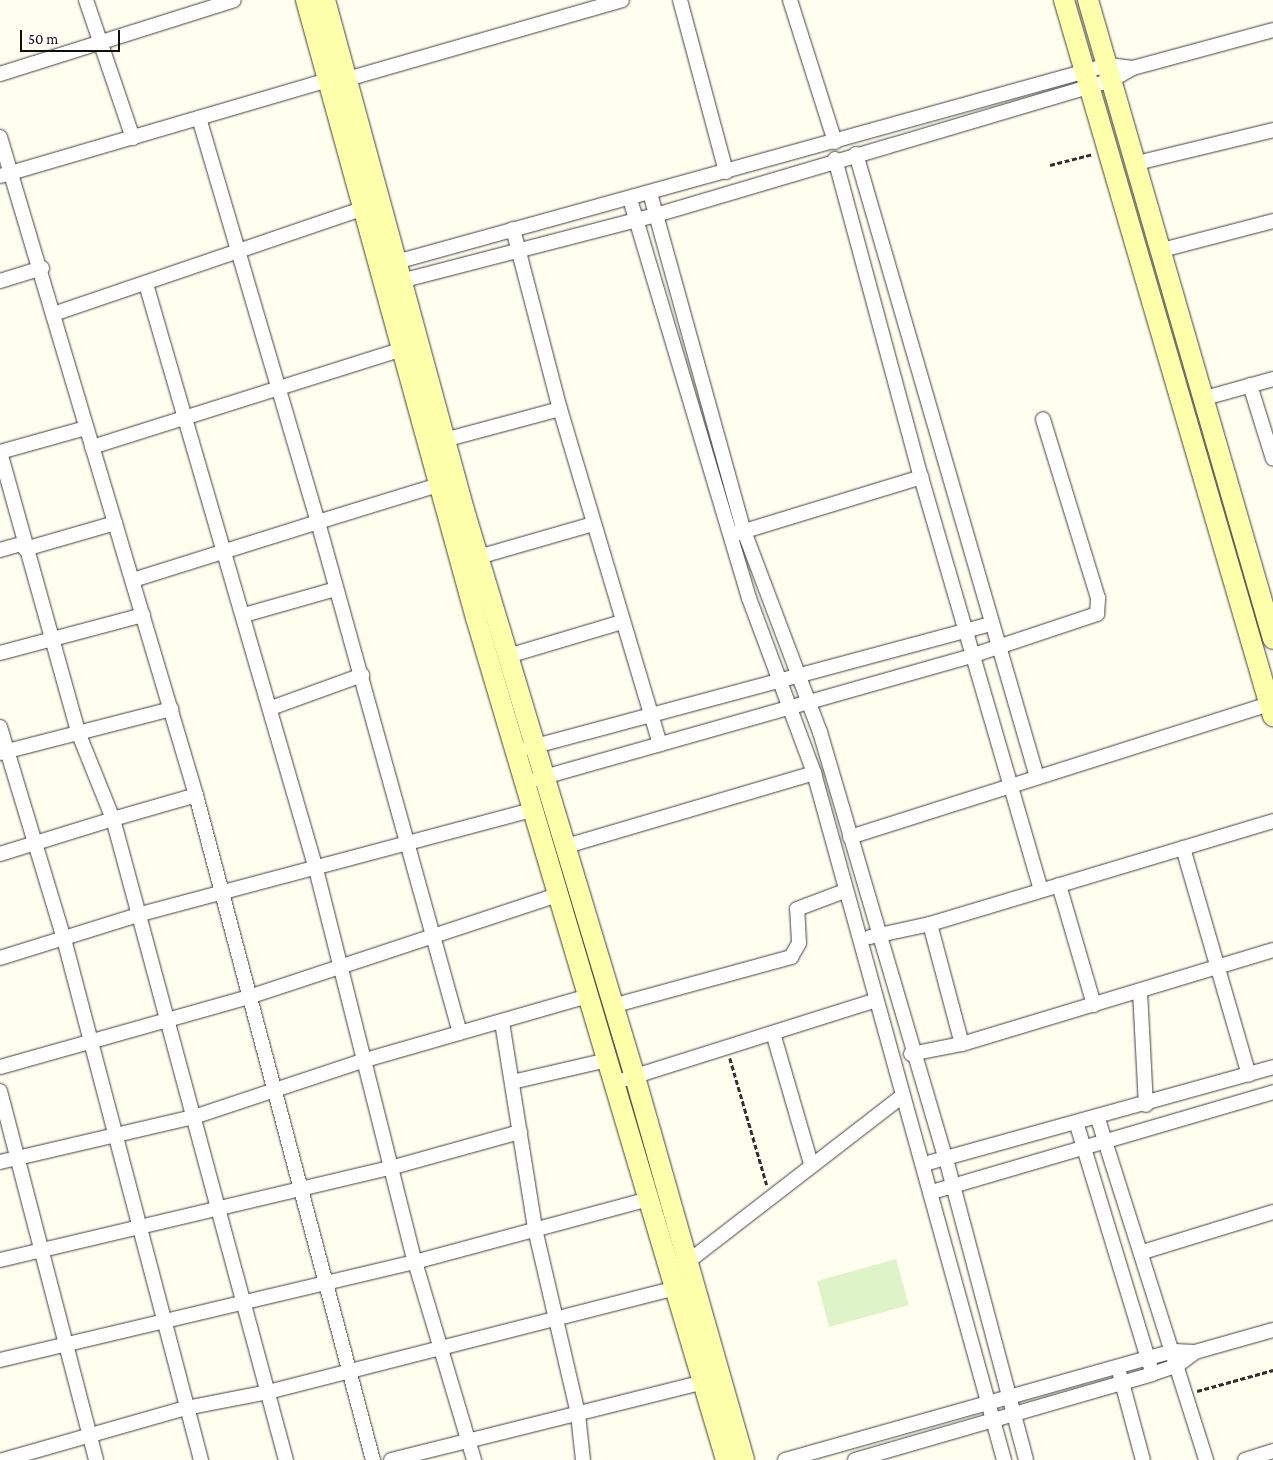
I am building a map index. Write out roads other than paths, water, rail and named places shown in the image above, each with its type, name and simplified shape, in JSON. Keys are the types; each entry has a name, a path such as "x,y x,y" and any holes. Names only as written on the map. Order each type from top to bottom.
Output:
{"main road":[{"path":"306,0 338,80 401,270 437,442 438,484 532,810 726,1460"},
{"path":"325,0 362,209 381,277 402,349 478,557 536,746 563,847 635,1077 685,1264 744,1460"},
{"path":"1064,0 1085,80 1271,710"},
{"path":"1088,0 1137,163 1273,639"}],"street":[{"path":"86,0 133,138"},
{"path":"0,74 234,0"},
{"path":"6,175 199,118 622,0"},
{"path":"680,0 726,172"},
{"path":"790,0 834,142"},
{"path":"381,277 513,229 630,199 834,142 1133,68 1273,30"},
{"path":"381,277 401,270 519,249 656,215 856,154 1085,80"},
{"path":"199,118 236,253 318,522 362,676 460,1032"},
{"path":"1137,163 1273,130"},
{"path":"0,137 6,175 42,268 56,313 86,428 144,615 196,795 220,893 373,1460"},
{"path":"856,154 1037,777"},
{"path":"835,159 921,477 1013,785 1041,890"},
{"path":"650,193 744,531 809,700 911,1054 946,1159 1026,1460"},
{"path":"630,199 730,536 779,683 814,772 859,940 873,1001 932,1192 1004,1460"},
{"path":"56,313 146,284 362,209"},
{"path":"1162,250 1273,220"},
{"path":"513,229 560,409 622,622 660,744"},
{"path":"0,281 42,268"},
{"path":"146,284 244,615 316,869 366,1060 390,1168 415,1262 474,1460"},
{"path":"92,447 402,349"},
{"path":"1205,398 1273,379"},
{"path":"1250,385 1273,459"},
{"path":"437,442 560,409"},
{"path":"524,782 809,700 974,655 1089,619 1100,606 1043,419"},
{"path":"86,428 0,452 24,546 78,732 113,820 141,914 286,1460"},
{"path":"730,536 921,477"},
{"path":"133,580 438,484"},
{"path":"0,550 24,546 115,523"},
{"path":"478,557 593,524"},
{"path":"244,615 336,589"},
{"path":"0,653 144,615"},
{"path":"508,656 622,622"},
{"path":"515,752 651,713 799,678 992,624"},
{"path":"271,708 362,676"},
{"path":"4,752 171,709"},
{"path":"850,837 1037,777 1271,710"},
{"path":"0,727 4,752 35,844 64,940 89,1043 201,1460"},
{"path":"563,847 814,772"},
{"path":"0,854 196,795"},
{"path":"0,958 64,940 141,914 532,810"},
{"path":"859,940 930,924 1273,821"},
{"path":"1183,848 1243,1076 1245,1100"},
{"path":"1059,885 1094,1005"},
{"path":"612,1006 791,957 799,943 797,909 845,891"},
{"path":"0,1067 249,997 558,895"},
{"path":"930,924 962,1044"},
{"path":"911,1054 962,1044 1273,950"},
{"path":"1140,991 1146,1105"},
{"path":"0,1162 194,1117 366,1060 588,996"},
{"path":"613,1082 635,1077 873,1001"},
{"path":"502,1022 535,1230 578,1414 583,1460"},
{"path":"773,1033 811,1164"},
{"path":"512,1082 607,1060"},
{"path":"924,1164 1077,1125 1273,1067"},
{"path":"0,1091 20,1158 68,1340 96,1460"},
{"path":"932,1192 1106,1143 1273,1092"},
{"path":"685,1264 811,1164 902,1096"},
{"path":"1098,1119 1174,1351 1206,1460"},
{"path":"1077,1125 1152,1374"},
{"path":"0,1260 390,1168 520,1132"},
{"path":"0,1360 68,1340 415,1262 649,1199"},
{"path":"1142,1252 1273,1212"},
{"path":"3,1460 186,1408 268,1392 348,1370 555,1320 676,1288"},
{"path":"785,1460 1174,1351 1195,1352 1273,1330"},
{"path":"855,1460 1178,1366 1195,1352"},
{"path":"1118,1367 1143,1460"},
{"path":"391,1460 468,1439 578,1414 704,1382"},
{"path":"1245,1460 1273,1451"}]}
